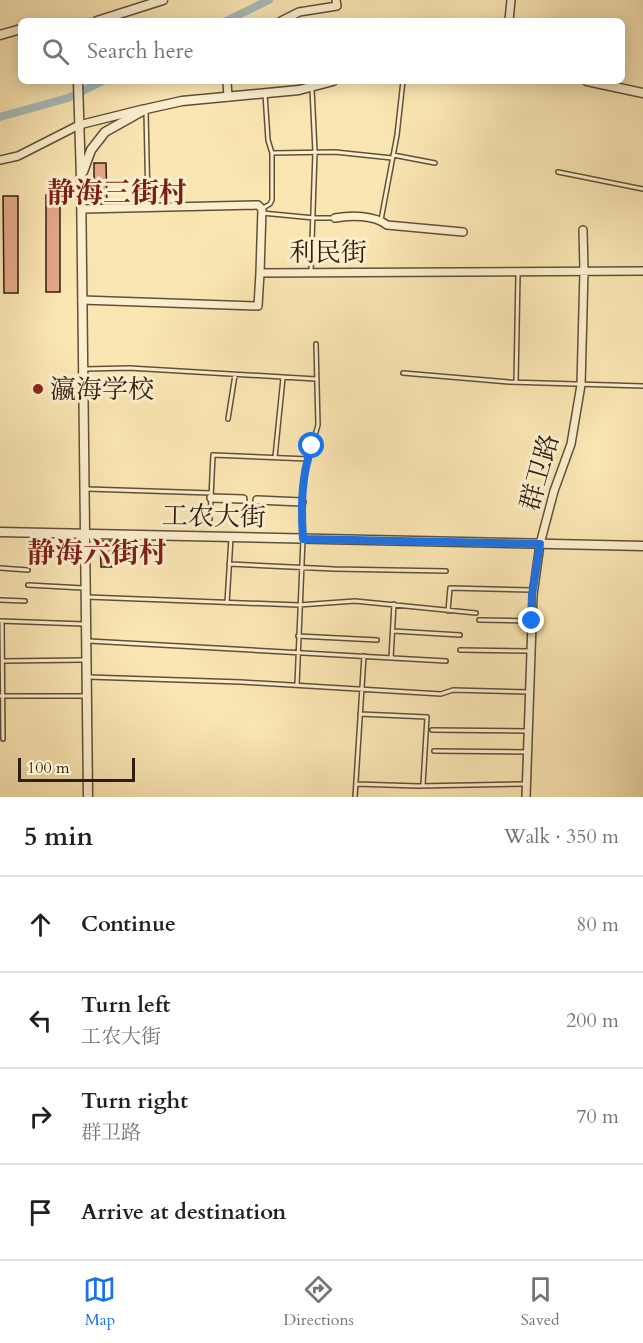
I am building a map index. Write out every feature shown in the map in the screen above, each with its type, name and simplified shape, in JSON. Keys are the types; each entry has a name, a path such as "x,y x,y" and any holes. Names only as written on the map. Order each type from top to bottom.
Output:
{"street":[{"path":"106,18 163,0"},
{"path":"287,18 299,12 337,6 336,0"},
{"path":"509,18 511,0"},
{"path":"0,35 18,30"},
{"path":"78,84 82,209 83,488 88,797"},
{"path":"227,84 228,96"},
{"path":"0,160 18,156 79,125 137,109 182,101 265,93 322,84"},
{"path":"601,84 643,93"},
{"path":"81,178 91,150 105,132 146,109"},
{"path":"82,209 258,205 262,211"},
{"name":"利民街","path":"262,211 260,273 643,271"},
{"path":"335,218 348,216 381,220 387,225 464,232"},
{"name":"群卫路","path":"526,797 533,590 540,544 554,491 571,444 581,385 583,230"},
{"path":"82,300 258,306 260,273"},
{"path":"211,496 243,499"},
{"path":"257,500 302,502"},
{"name":"工农大街","path":"0,532 643,546"}],"lane":[{"path":"381,220 400,115 403,84"},
{"path":"311,273 315,152 312,87"},
{"path":"262,211 272,200 272,153 268,140 265,93"},
{"path":"146,109 148,208"},
{"path":"272,153 335,152 392,156 435,163"},
{"path":"558,172 643,189"},
{"path":"262,211 314,218 335,218"},
{"path":"516,382 518,272"},
{"path":"297,685 303,539 302,502 308,459 318,425 316,344"},
{"path":"82,369 129,368 316,379"},
{"path":"403,373 516,382 643,386"},
{"path":"228,419 235,375"},
{"path":"275,458 283,378"},
{"path":"210,519 213,455 308,459"},
{"path":"83,488 211,496"},
{"path":"227,603 231,537"},
{"path":"30,554 84,556"},
{"path":"229,564 446,571"},
{"path":"0,568 28,570"},
{"path":"28,585 85,593 227,603 299,605 355,601 476,613"},
{"path":"448,612 450,588 533,590"},
{"path":"0,600 25,601"},
{"path":"391,658 394,604"},
{"path":"479,620 532,621"},
{"path":"3,739 1,622 86,624"},
{"path":"393,631 460,635"},
{"path":"298,636 377,640"},
{"path":"86,641 446,661"},
{"path":"460,650 530,651"},
{"path":"355,797 364,656"},
{"path":"3,662 86,660"},
{"path":"87,677 297,685 441,694 453,690 529,692"},
{"path":"2,696 87,696"},
{"path":"360,714 427,717 423,784"},
{"path":"432,730 528,731"},
{"path":"434,751 527,752"},
{"path":"356,784 526,783"}],"building":[{"path":"94,163 106,163 107,203 94,203"},
{"path":"46,195 60,195 60,292 46,292"},
{"path":"3,196 18,196 18,293 4,293"},
{"path":"100,541 111,541 112,567 101,567"}],"waterway":[{"path":"232,18 269,0"},
{"path":"0,117 68,98 97,84"}],"place":[{"name":"瀛海学校","path":"38,389"}],"district":[{"name":"静海三街村","path":"117,192"},
{"name":"静海六街村","path":"97,552"}],"route":[{"path":"312,446 302,490 303,539 540,544 532,595 532,621"}]}
